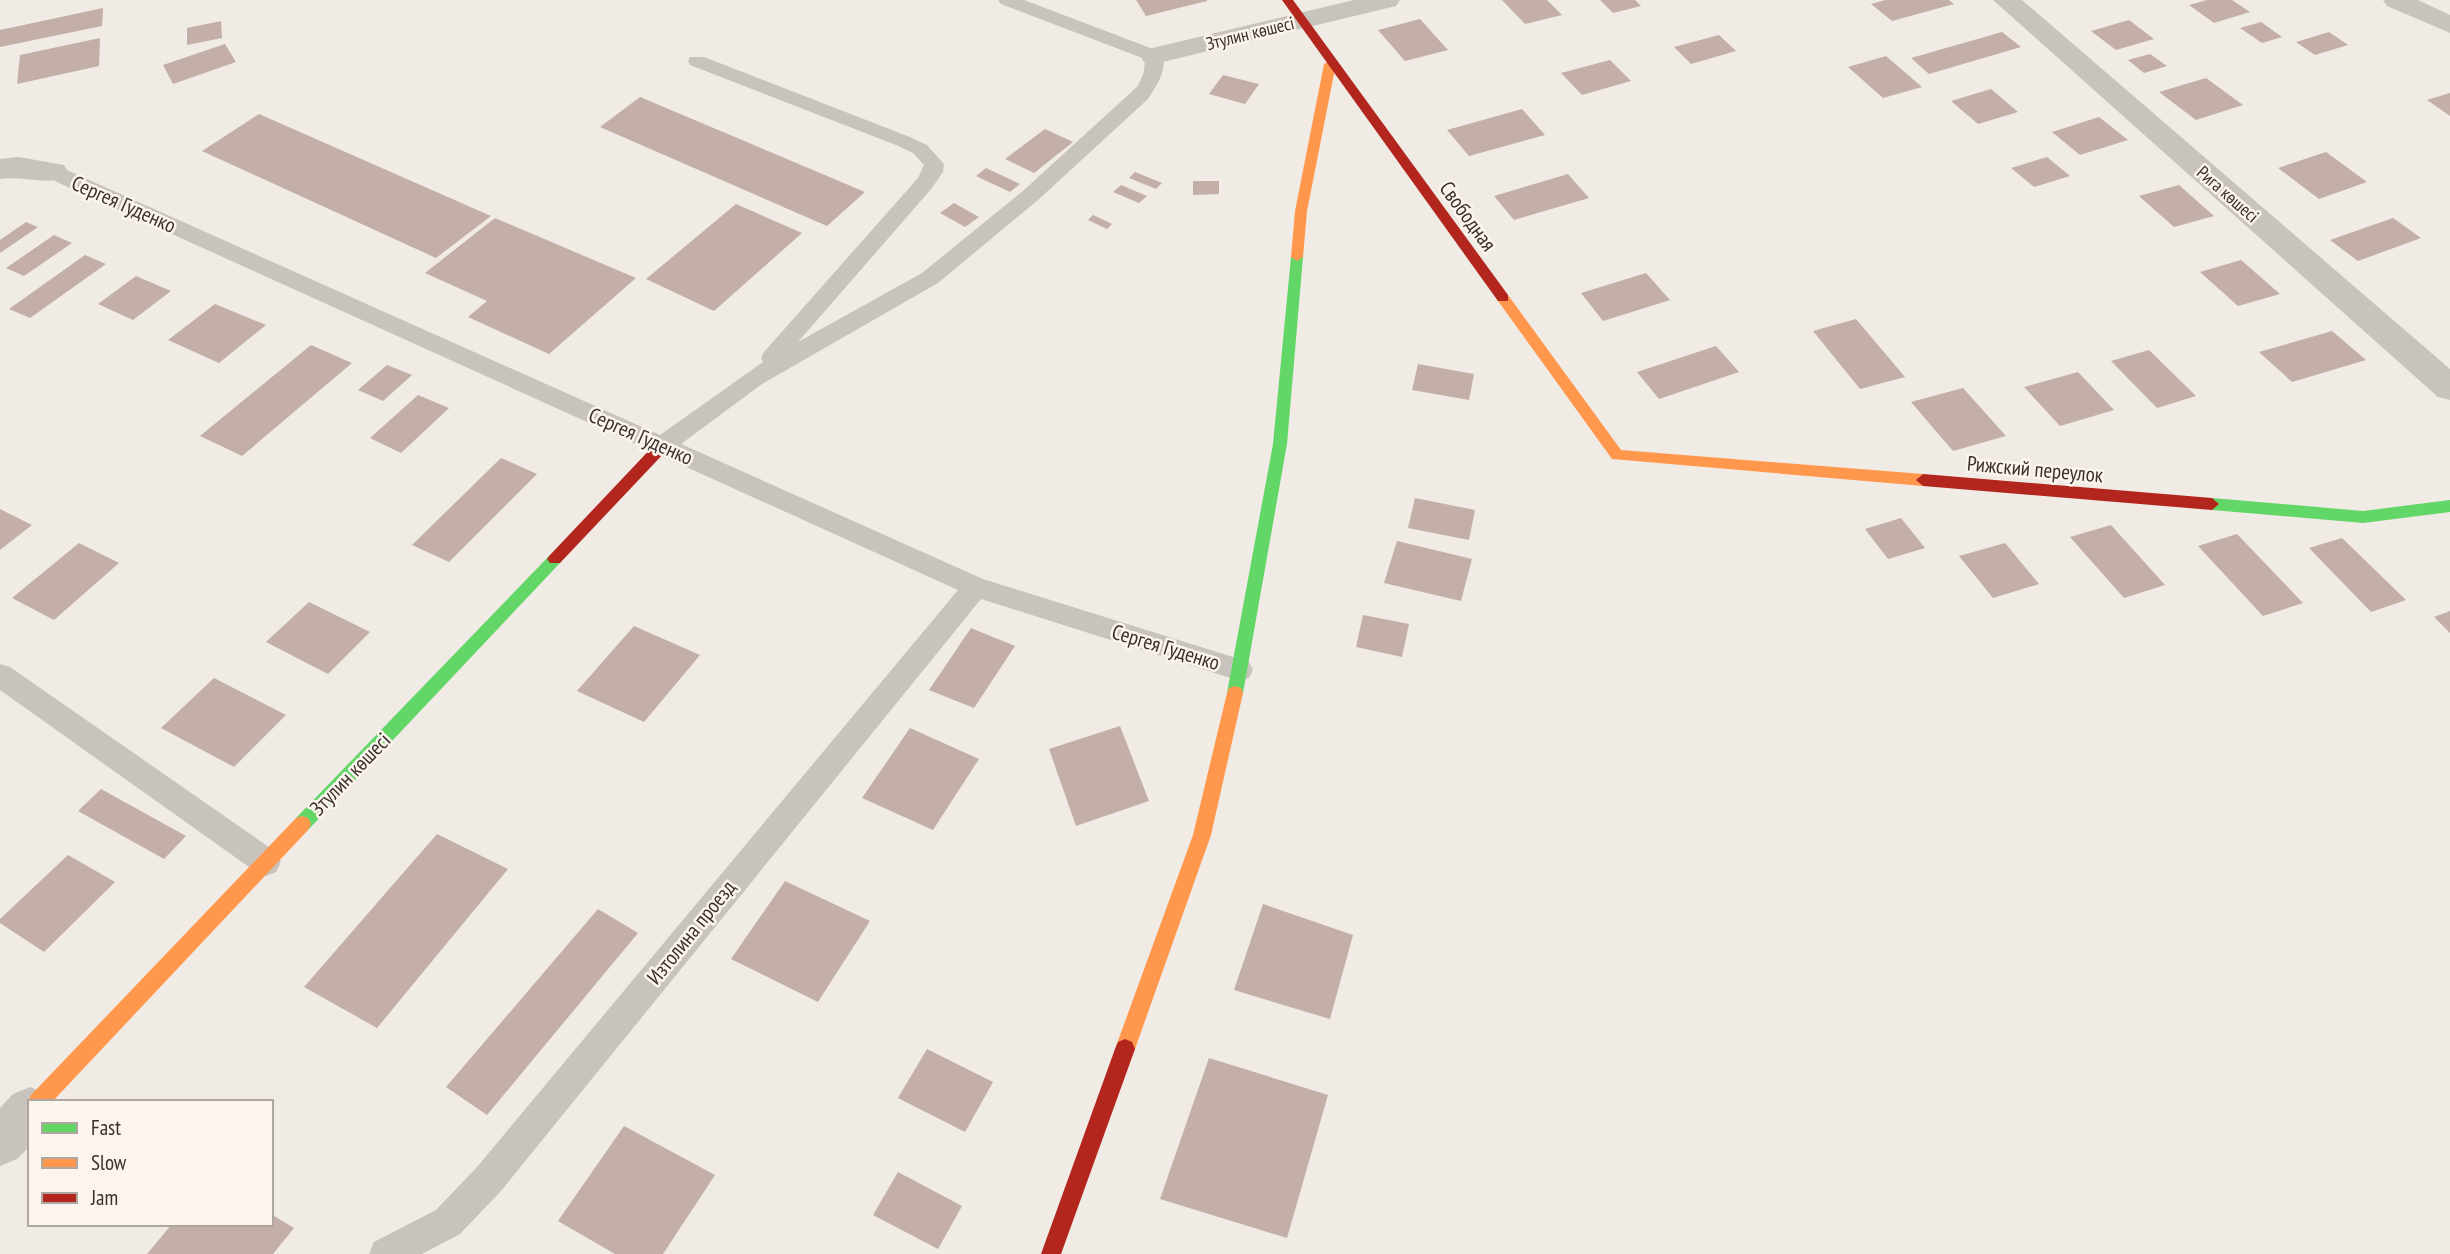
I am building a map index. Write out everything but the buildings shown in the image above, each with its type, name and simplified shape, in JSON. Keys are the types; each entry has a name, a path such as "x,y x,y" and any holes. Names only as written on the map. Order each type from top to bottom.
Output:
{"street":[{"name":"Зтулин көшесі","path":"1154,57 1294,10 1387,0"},
{"name":"Рига көшесі","path":"2006,0 2450,388"},
{"path":"2396,0 2450,25"},
{"name":"Свободная","path":"1294,10 1617,455"},
{"path":"1052,1254 1202,835 1240,670 1280,444 1301,211 1331,64"},
{"path":"0,169 19,167 53,172"},
{"name":"Зтулин көшесі","path":"40,1100 662,446"},
{"name":"Рижский переулок","path":"1617,455 2363,517 2450,506"},
{"path":"0,1142 28,1113"}],"lane":[{"path":"662,446 754,378 930,278 1031,195 1141,95 1152,78 1156,67 1154,57 1007,0"},
{"path":"697,61 903,141 920,149 934,164 933,172 925,183 754,378"},
{"name":"Сергея Гуденко","path":"53,172 976,587 1240,670"},
{"name":"Изтолина проезд","path":"386,1254 448,1222 489,1179 976,587"},
{"path":"0,675 266,862"}],"traffic: fast":[{"path":"1235,693 1280,444 1297,257"},
{"path":"2212,504 2363,517 2450,506"},
{"path":"302,824 555,559"}],"traffic: slow":[{"path":"1297,257 1301,211 1330,64"},
{"path":"1503,298 1617,455 1923,480"},
{"path":"1125,1049 1202,835 1235,693"},
{"path":"40,1100 302,824"}],"traffic: jam":[{"path":"1287,0 1503,298"},
{"path":"555,559 662,446"},
{"path":"1923,480 2212,504"},
{"path":"1051,1254 1125,1049"}]}
